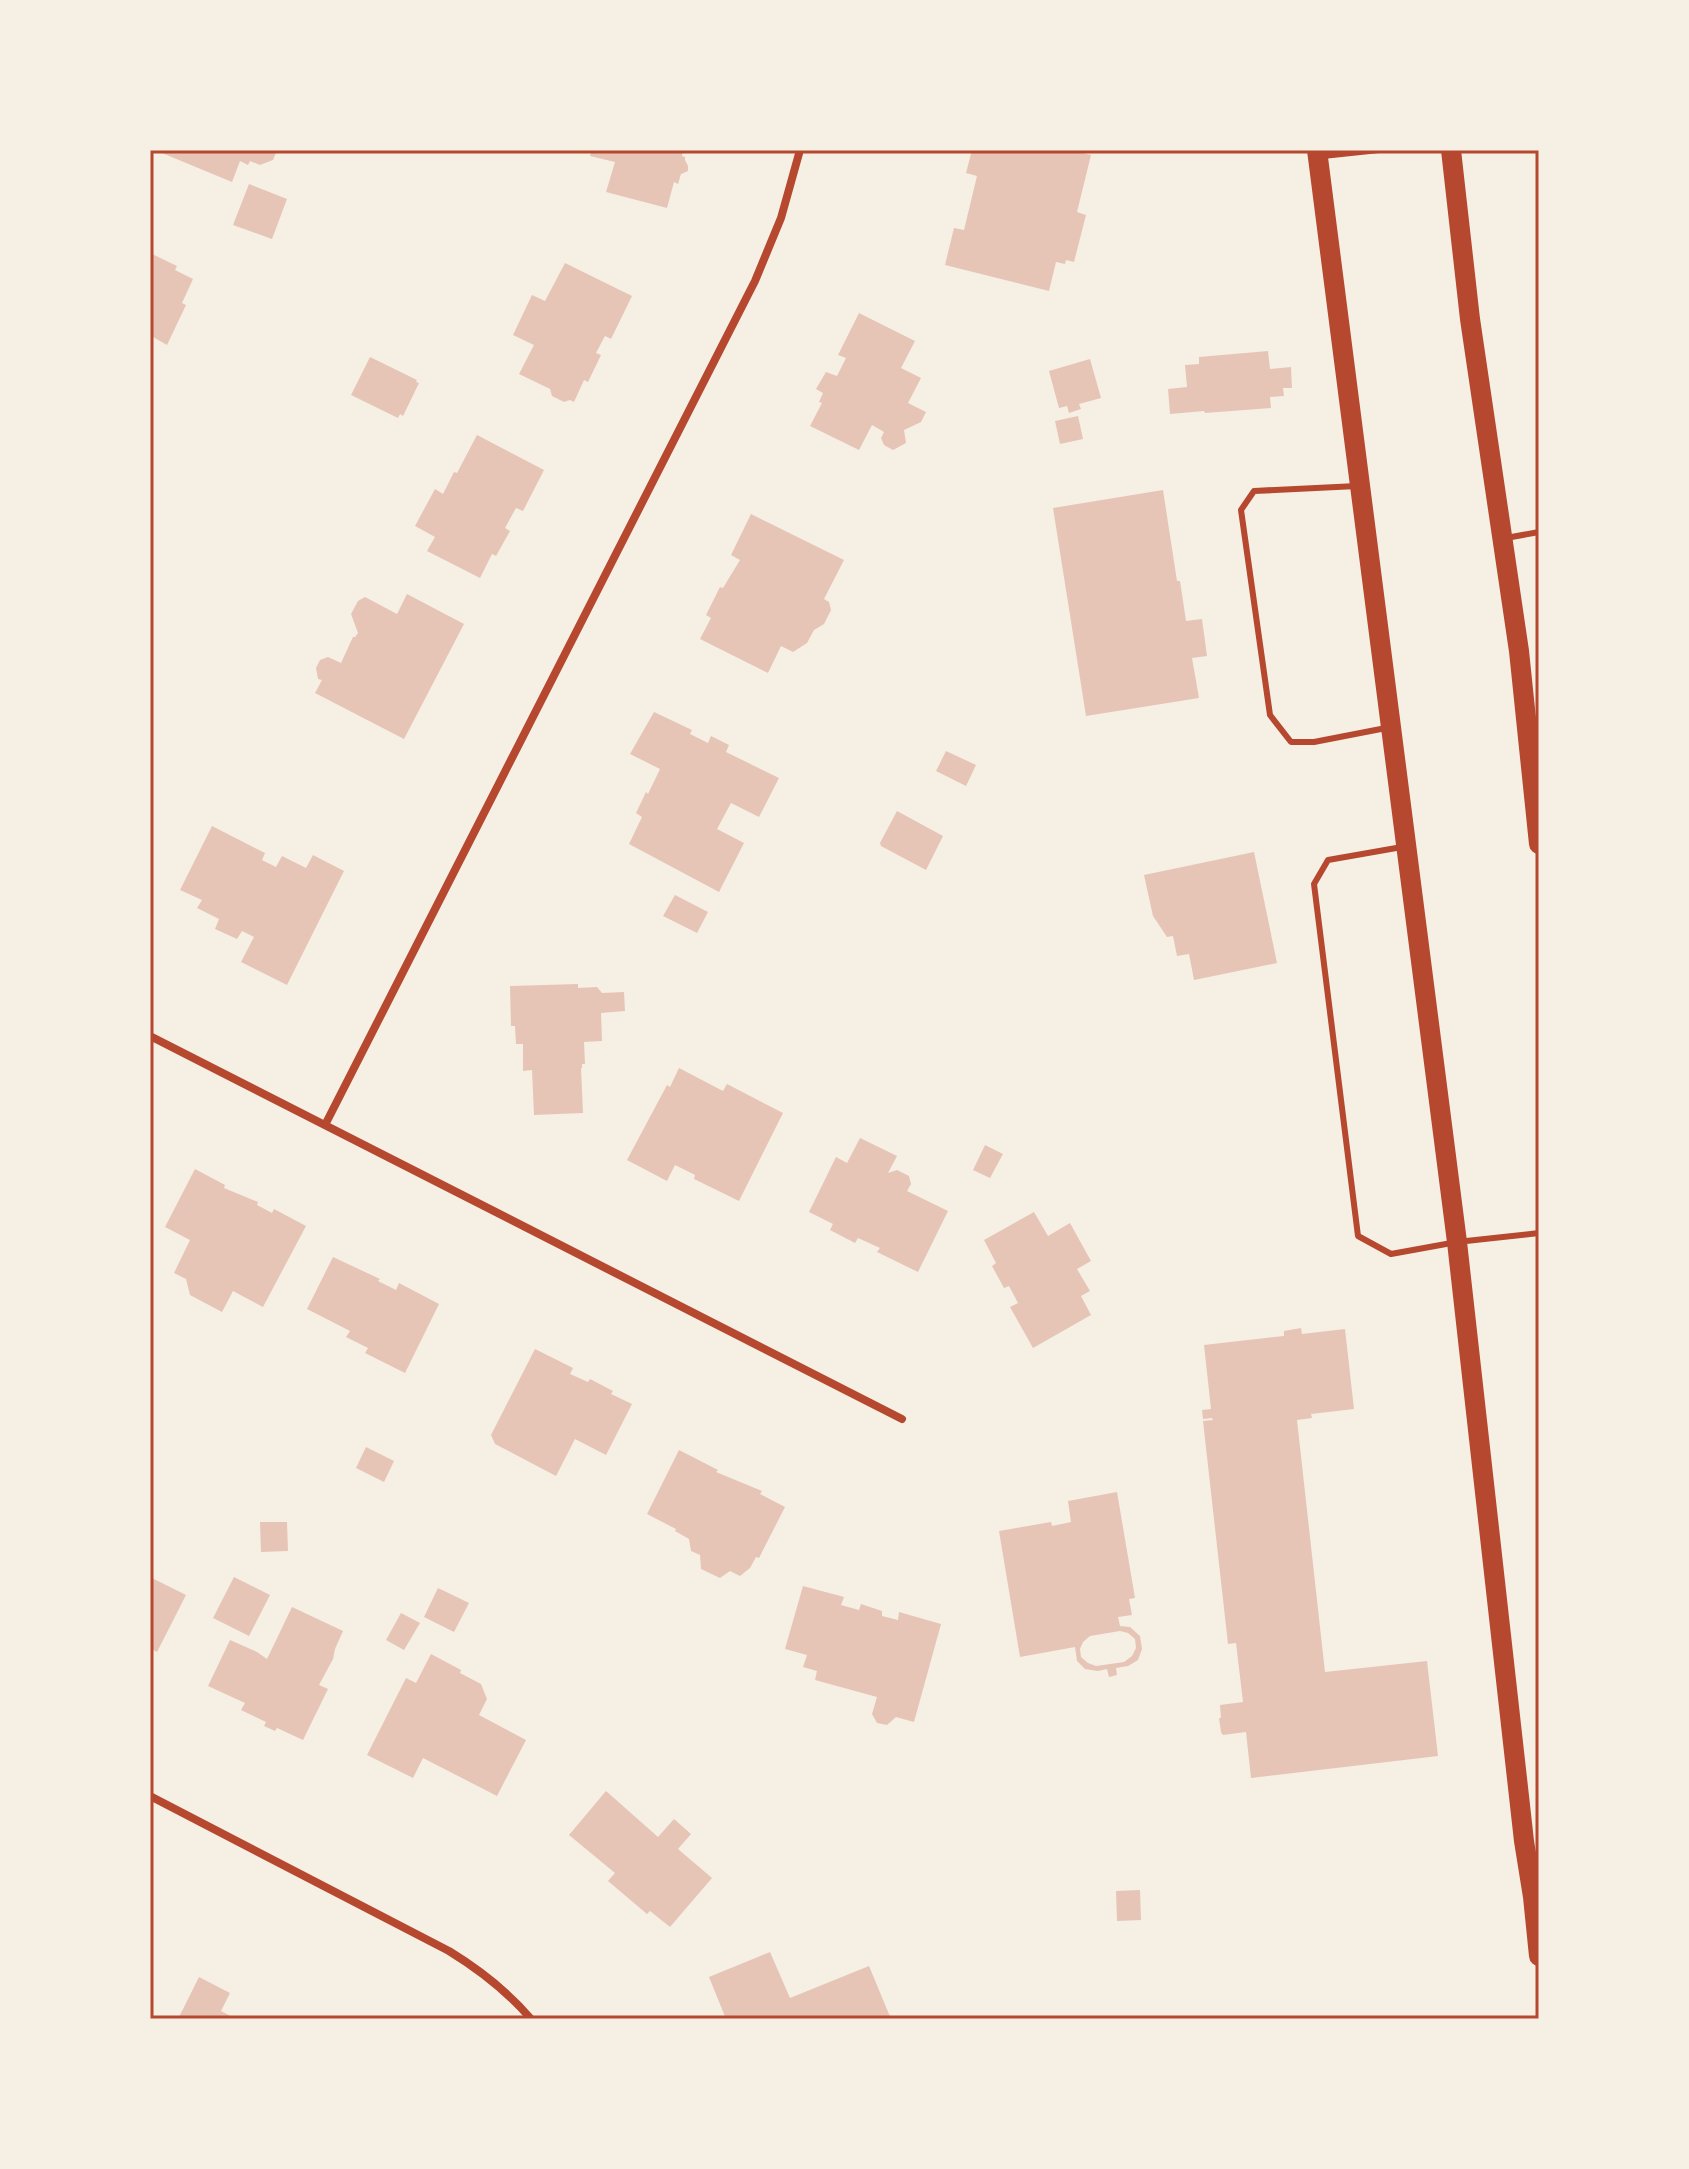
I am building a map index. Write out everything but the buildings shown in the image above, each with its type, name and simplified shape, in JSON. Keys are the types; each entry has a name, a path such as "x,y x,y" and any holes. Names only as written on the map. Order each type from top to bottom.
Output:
{"main road":[{"path":"1451,150 1470,319 1519,651 1539,844"},
{"path":"1317,153 1532,1840 1533,1897 1539,1956"}],"street":[{"path":"325,1125 755,281 781,218 800,150"},
{"path":"150,1036 902,1419"},
{"path":"150,1796 449,1951 474,1966 517,2002 531,2019"}],"lane":[{"path":"1317,153 1379,150"},
{"path":"1361,485 1254,491 1241,510 1270,715 1291,742 1314,742 1392,727"},
{"path":"1503,539 1539,532"},
{"path":"1406,846 1328,860 1314,884 1358,1236 1391,1254 1457,1242 1539,1233"}]}
